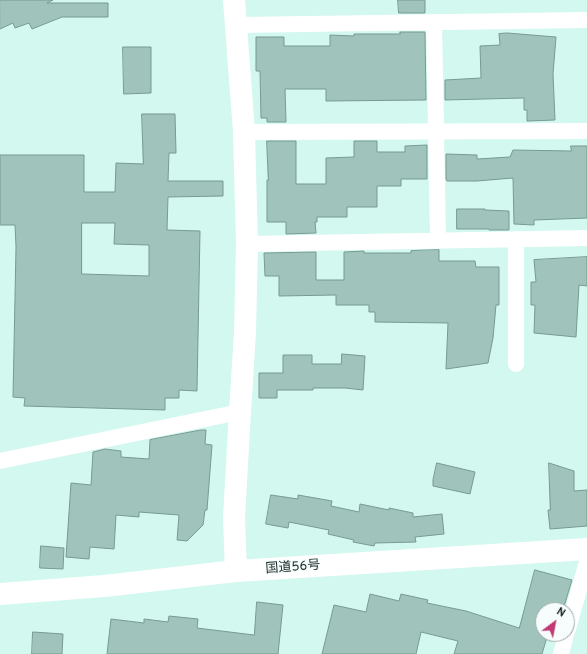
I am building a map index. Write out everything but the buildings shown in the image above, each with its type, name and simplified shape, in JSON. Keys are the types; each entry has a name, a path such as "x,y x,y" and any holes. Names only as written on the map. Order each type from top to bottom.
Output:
{"main road":[{"path":"234,0 244,132 247,244 245,332 234,518 236,571"},
{"name":"国道56号","path":"0,594 104,586 236,571 587,550"}],"street":[{"path":"237,25 587,20"},
{"path":"434,22 438,241"},
{"path":"244,132 587,131"},
{"path":"247,244 587,238"},
{"path":"516,239 516,364"},
{"path":"0,461 240,412"},
{"path":"575,605 587,562"},
{"path":"560,654 564,642"}]}
